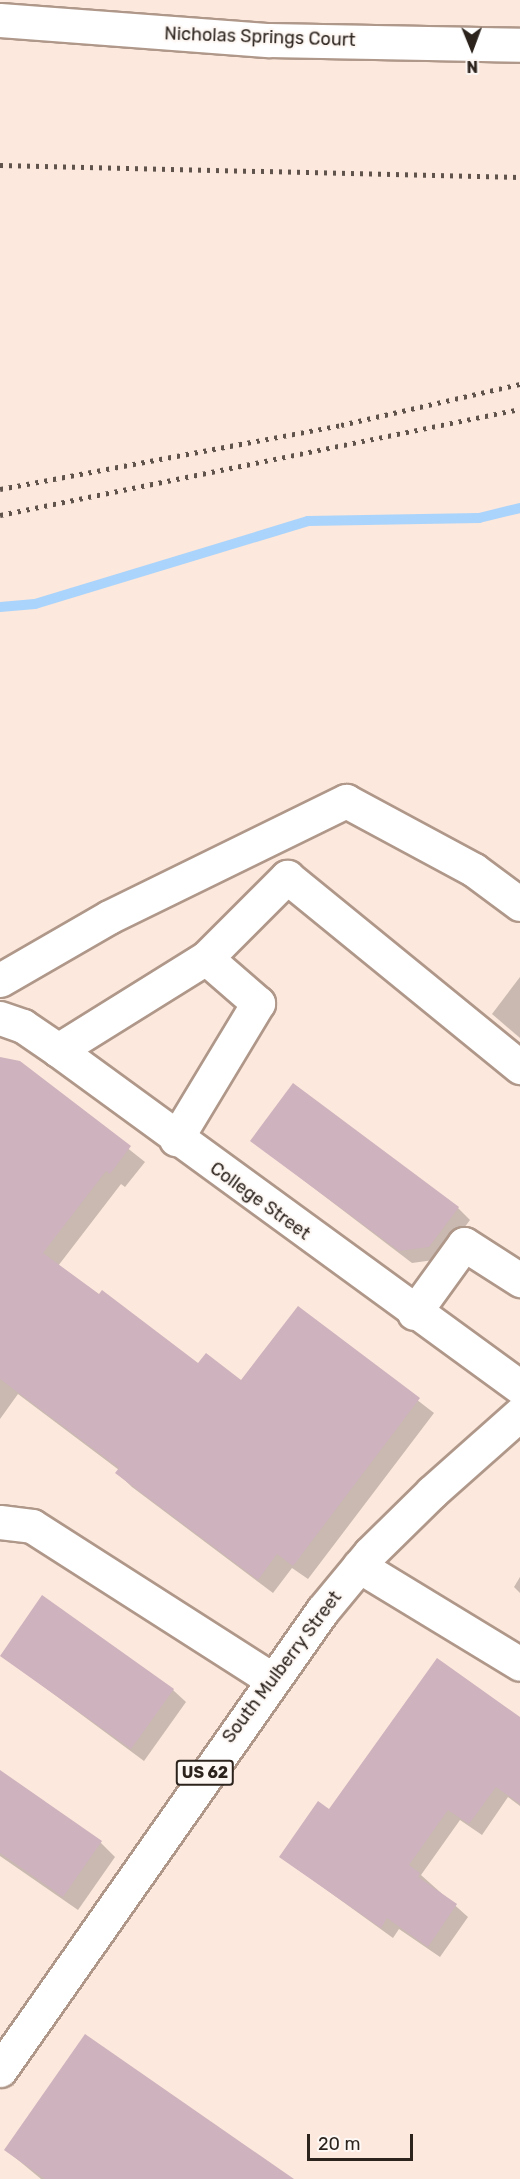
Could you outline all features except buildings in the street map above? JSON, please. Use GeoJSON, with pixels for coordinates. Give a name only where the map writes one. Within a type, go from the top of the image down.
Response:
{"type":"FeatureCollection","features":[{"type":"Feature","properties":{"kind":"street","name":"Nicholas Springs Court"},"geometry":{"type":"LineString","coordinates":[[0,20],[269,40],[520,45]]}},
{"type":"Feature","properties":{"kind":"street"},"geometry":{"type":"LineString","coordinates":[[0,980],[109,917],[346,801],[474,870],[520,904]]}},
{"type":"Feature","properties":{"kind":"street"},"geometry":{"type":"LineString","coordinates":[[58,1050],[206,958],[287,877],[520,1067]]}},
{"type":"Feature","properties":{"kind":"street"},"geometry":{"type":"LineString","coordinates":[[176,1139],[258,1003],[206,958]]}},
{"type":"Feature","properties":{"kind":"street","name":"College Street"},"geometry":{"type":"LineString","coordinates":[[0,1018],[23,1026],[58,1050],[414,1313],[520,1387]]}},
{"type":"Feature","properties":{"kind":"street"},"geometry":{"type":"LineString","coordinates":[[414,1313],[464,1244],[520,1280]]}},
{"type":"Feature","properties":{"kind":"street","name":"South Mulberry Street"},"geometry":{"type":"LineString","coordinates":[[0,2070],[271,1679],[359,1566],[432,1492],[520,1414]]}},
{"type":"Feature","properties":{"kind":"street"},"geometry":{"type":"LineString","coordinates":[[0,1522],[32,1526],[271,1679]]}},
{"type":"Feature","properties":{"kind":"street"},"geometry":{"type":"LineString","coordinates":[[359,1566],[520,1664]]}},
{"type":"Feature","properties":{"kind":"waterway"},"geometry":{"type":"LineString","coordinates":[[0,607],[35,604],[308,521],[479,518],[520,508]]}},
{"type":"Feature","properties":{"kind":"railway"},"geometry":{"type":"LineString","coordinates":[[0,165],[520,177]]}},
{"type":"Feature","properties":{"kind":"railway"},"geometry":{"type":"LineString","coordinates":[[0,489],[341,425],[520,384]]}},
{"type":"Feature","properties":{"kind":"railway"},"geometry":{"type":"LineString","coordinates":[[0,515],[520,409]]}}]}
